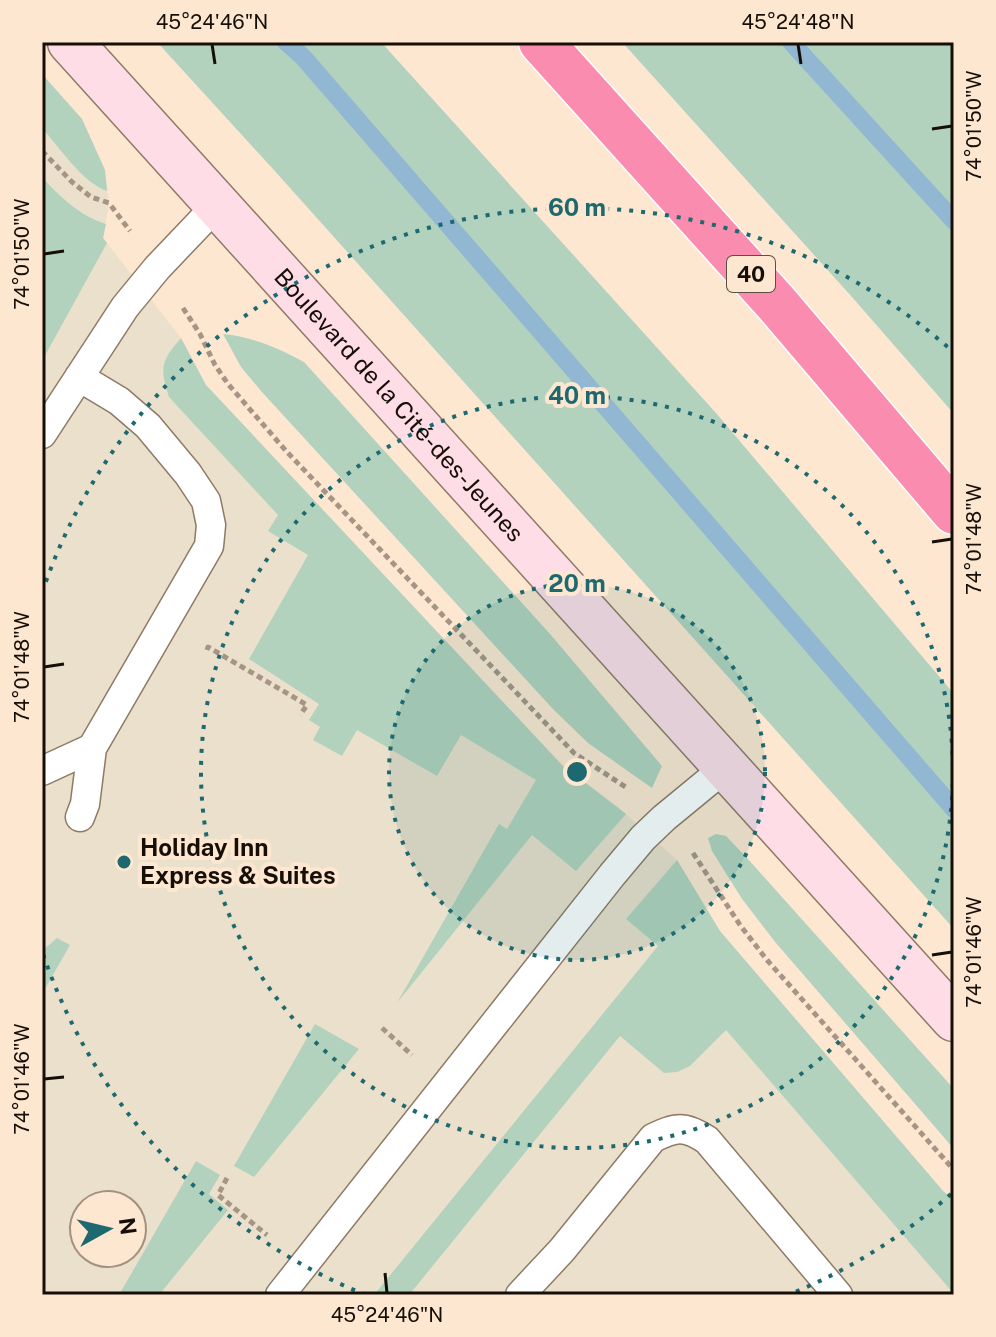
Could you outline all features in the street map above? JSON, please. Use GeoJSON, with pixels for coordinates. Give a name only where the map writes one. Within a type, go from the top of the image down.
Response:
{"type":"FeatureCollection","features":[{"type":"Feature","properties":{"kind":"highway","name":"40"},"geometry":{"type":"LineString","coordinates":[[541,42],[777,304],[954,512]]}},
{"type":"Feature","properties":{"kind":"street","name":"Boulevard de la Cité-des-Jeunes"},"geometry":{"type":"LineString","coordinates":[[70,42],[954,1019]]}},
{"type":"Feature","properties":{"kind":"lane"},"geometry":{"type":"LineString","coordinates":[[42,434],[125,307],[218,204]]}},
{"type":"Feature","properties":{"kind":"lane"},"geometry":{"type":"LineString","coordinates":[[79,377],[119,401],[148,426],[206,501],[211,525],[209,546],[92,748],[85,804],[80,817]]}},
{"type":"Feature","properties":{"kind":"lane"},"geometry":{"type":"LineString","coordinates":[[42,771],[92,748]]}},
{"type":"Feature","properties":{"kind":"lane"},"geometry":{"type":"LineString","coordinates":[[280,1295],[619,866],[664,818],[726,767]]}},
{"type":"Feature","properties":{"kind":"lane"},"geometry":{"type":"LineString","coordinates":[[520,1295],[562,1250],[653,1138],[673,1129],[694,1132],[707,1140],[838,1295]]}},
{"type":"Feature","properties":{"kind":"path"},"geometry":{"type":"LineString","coordinates":[[42,151],[91,197],[109,203]]}},
{"type":"Feature","properties":{"kind":"path"},"geometry":{"type":"LineString","coordinates":[[200,334],[228,384],[287,452],[574,753],[630,790]]}},
{"type":"Feature","properties":{"kind":"path"},"geometry":{"type":"LineString","coordinates":[[201,660],[208,647],[307,705],[300,715]]}},
{"type":"Feature","properties":{"kind":"path"},"geometry":{"type":"LineString","coordinates":[[686,842],[740,925],[767,960],[954,1170]]}},
{"type":"Feature","properties":{"kind":"path"},"geometry":{"type":"LineString","coordinates":[[227,1178],[218,1195],[231,1206]]}},
{"type":"Feature","properties":{"kind":"shaded area"},"geometry":{"type":"Polygon","coordinates":[[[42,74],[82,119],[105,170],[109,203],[103,238],[181,338],[206,385],[562,765],[616,805],[677,860],[720,931],[944,1192],[954,1199],[954,1295],[42,1295],[42,74]]]}},
{"type":"Feature","properties":{"kind":"green space"},"geometry":{"type":"Polygon","coordinates":[[[157,42],[381,42],[716,413],[954,694],[954,929],[273,169],[157,42]]]}},
{"type":"Feature","properties":{"kind":"green space"},"geometry":{"type":"Polygon","coordinates":[[[622,42],[954,42],[954,414],[852,297],[622,42]]]}},
{"type":"Feature","properties":{"kind":"green space"},"geometry":{"type":"Polygon","coordinates":[[[42,74],[82,119],[105,170],[107,191],[80,172],[42,128],[42,74]]]}},
{"type":"Feature","properties":{"kind":"green space"},"geometry":{"type":"Polygon","coordinates":[[[42,177],[71,205],[106,224],[103,238],[107,243],[42,361],[42,177]]]}},
{"type":"Feature","properties":{"kind":"green space"},"geometry":{"type":"Polygon","coordinates":[[[223,334],[265,344],[304,362],[550,634],[662,766],[652,788],[588,743],[552,708],[261,391],[241,367],[223,334]]]}},
{"type":"Feature","properties":{"kind":"green space"},"geometry":{"type":"Polygon","coordinates":[[[181,338],[206,385],[562,765],[626,814],[576,871],[532,835],[397,1003],[499,824],[507,829],[536,780],[461,735],[437,776],[357,730],[342,756],[313,740],[320,727],[309,720],[319,704],[249,659],[308,555],[268,531],[278,515],[169,397],[164,366],[169,353],[181,338]]]}},
{"type":"Feature","properties":{"kind":"green space"},"geometry":{"type":"Polygon","coordinates":[[[716,834],[726,836],[747,858],[954,1089],[954,1149],[776,943],[742,899],[712,851],[708,838],[716,834]]]}},
{"type":"Feature","properties":{"kind":"green space"},"geometry":{"type":"Polygon","coordinates":[[[677,860],[720,931],[944,1192],[954,1199],[954,1294],[726,1030],[690,1066],[677,1072],[664,1073],[620,1036],[409,1295],[374,1295],[658,946],[626,919],[677,860]]]}},
{"type":"Feature","properties":{"kind":"green space"},"geometry":{"type":"Polygon","coordinates":[[[57,938],[70,945],[42,994],[42,951],[57,938]]]}},
{"type":"Feature","properties":{"kind":"green space"},"geometry":{"type":"Polygon","coordinates":[[[315,1024],[359,1049],[254,1177],[234,1166],[315,1024]]]}},
{"type":"Feature","properties":{"kind":"green space"},"geometry":{"type":"Polygon","coordinates":[[[196,1161],[220,1175],[209,1194],[228,1210],[159,1295],[119,1295],[134,1269],[148,1269],[148,1245],[196,1161]]]}},
{"type":"Feature","properties":{"kind":"waterway"},"geometry":{"type":"LineString","coordinates":[[286,42],[303,57],[954,809]]}},
{"type":"Feature","properties":{"kind":"waterway"},"geometry":{"type":"LineString","coordinates":[[791,42],[954,221]]}},
{"type":"Feature","properties":{"kind":"place","name":"Holiday Inn Express & Suites"},"geometry":{"type":"Point","coordinates":[124,862]}}]}
